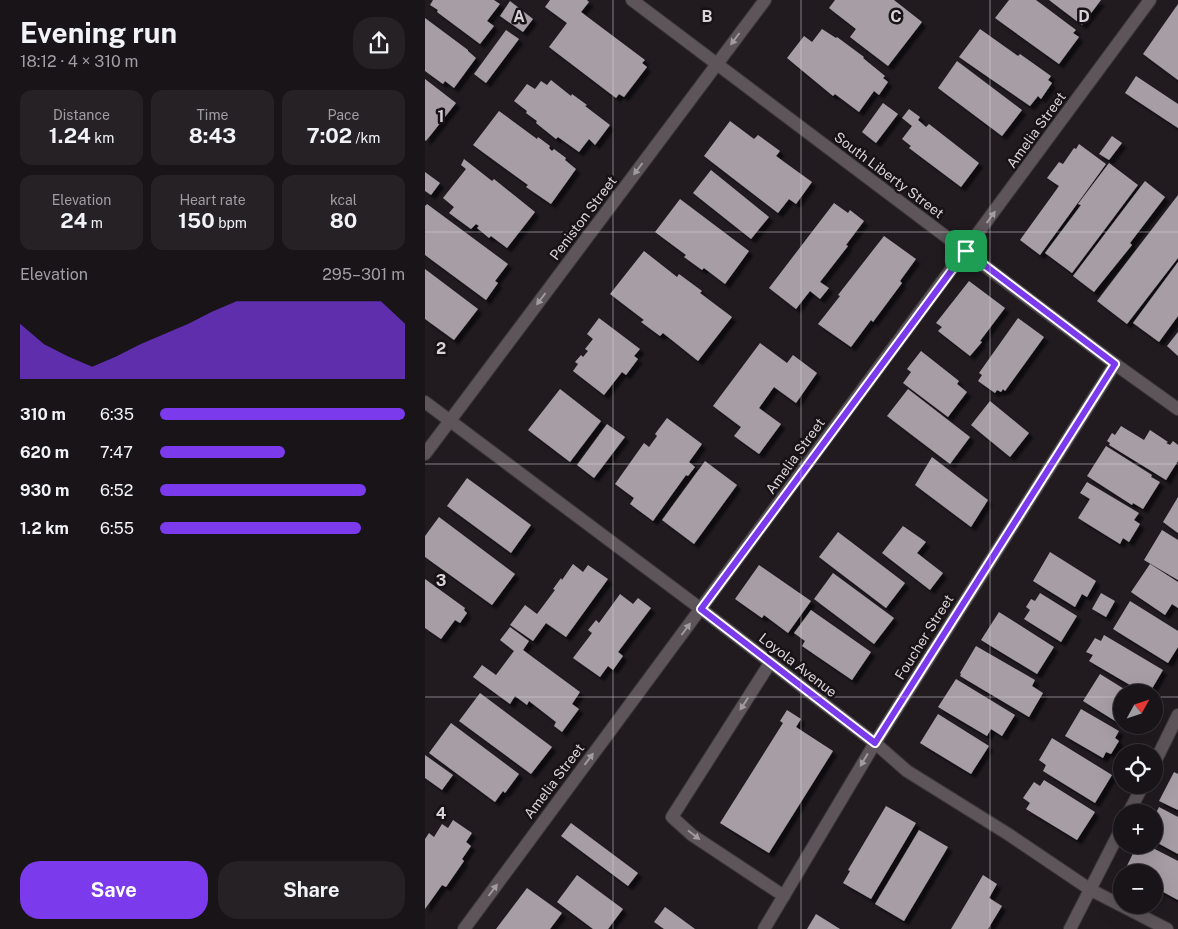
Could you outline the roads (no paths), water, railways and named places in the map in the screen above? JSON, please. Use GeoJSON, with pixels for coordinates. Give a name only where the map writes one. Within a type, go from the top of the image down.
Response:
{"type":"FeatureCollection","features":[{"type":"Feature","properties":{"kind":"street","name":"South Liberty Street"},"geometry":{"type":"LineString","coordinates":[[632,0],[1115,364],[1178,409]]}},
{"type":"Feature","properties":{"kind":"street","name":"Peniston Street"},"geometry":{"type":"LineString","coordinates":[[425,454],[765,0]]}},
{"type":"Feature","properties":{"kind":"street","name":"Amelia Street"},"geometry":{"type":"LineString","coordinates":[[463,929],[1151,0]]}},
{"type":"Feature","properties":{"kind":"street","name":"Foucher Street"},"geometry":{"type":"LineString","coordinates":[[764,929],[875,743],[1115,364]]}},
{"type":"Feature","properties":{"kind":"street","name":"Loyola Avenue"},"geometry":{"type":"LineString","coordinates":[[425,402],[701,609],[875,743],[907,771],[1008,834],[1091,890],[1167,929]]}},
{"type":"Feature","properties":{"kind":"street"},"geometry":{"type":"LineString","coordinates":[[770,662],[672,816],[692,834],[784,896]]}},
{"type":"Feature","properties":{"kind":"street"},"geometry":{"type":"LineString","coordinates":[[1163,746],[1178,715]]}},
{"type":"Feature","properties":{"kind":"street"},"geometry":{"type":"LineString","coordinates":[[1070,929],[1113,845]]}}]}
